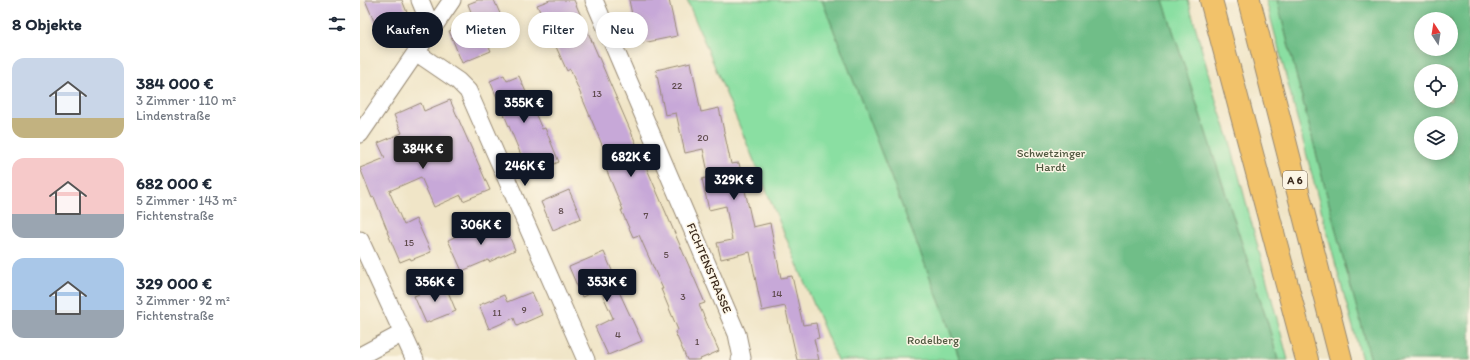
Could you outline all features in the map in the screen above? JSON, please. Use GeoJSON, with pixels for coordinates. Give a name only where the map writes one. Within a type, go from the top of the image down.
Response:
{"type":"FeatureCollection","features":[{"type":"Feature","properties":{"kind":"highway"},"geometry":{"type":"LineString","coordinates":[[1211,0],[1307,360]]}},
{"type":"Feature","properties":{"kind":"highway","name":"A 6"},"geometry":{"type":"LineString","coordinates":[[1249,0],[1341,360]]}},
{"type":"Feature","properties":{"kind":"street"},"geometry":{"type":"LineString","coordinates":[[420,0],[425,12]]}},
{"type":"Feature","properties":{"kind":"street"},"geometry":{"type":"LineString","coordinates":[[443,13],[452,0]]}},
{"type":"Feature","properties":{"kind":"street","name":"FICHTENSTRASSE"},"geometry":{"type":"LineString","coordinates":[[594,0],[737,334],[742,358],[740,360]]}},
{"type":"Feature","properties":{"kind":"street"},"geometry":{"type":"LineString","coordinates":[[360,134],[420,48]]}},
{"type":"Feature","properties":{"kind":"street"},"geometry":{"type":"LineString","coordinates":[[417,53],[458,80],[468,91],[586,360]]}},
{"type":"Feature","properties":{"kind":"street"},"geometry":{"type":"LineString","coordinates":[[360,240],[415,360]]}},
{"type":"Feature","properties":{"kind":"street"},"geometry":{"type":"LineString","coordinates":[[360,356],[403,333]]}},
{"type":"Feature","properties":{"kind":"green space","name":"Rodelberg"},"geometry":{"type":"Polygon","coordinates":[[[687,0],[822,0],[942,308],[960,360],[837,360],[687,0]]]}},
{"type":"Feature","properties":{"kind":"green space","name":"Schwetzinger Hardt"},"geometry":{"type":"Polygon","coordinates":[[[822,0],[1163,0],[1268,324],[1278,360],[960,360],[945,316],[822,0]]]}},
{"type":"Feature","properties":{"kind":"green space"},"geometry":{"type":"Polygon","coordinates":[[[1163,0],[1188,0],[1217,104],[1230,142],[1288,360],[1278,360],[1268,324],[1163,0]]]}},
{"type":"Feature","properties":{"kind":"green space"},"geometry":{"type":"Polygon","coordinates":[[[1266,0],[1277,0],[1343,258],[1371,360],[1362,360],[1266,0]]]}},
{"type":"Feature","properties":{"kind":"green space"},"geometry":{"type":"Polygon","coordinates":[[[1277,0],[1470,0],[1470,360],[1371,360],[1343,258],[1277,0]]]}},
{"type":"Feature","properties":{"kind":"building"},"geometry":{"type":"Polygon","coordinates":[[[365,0],[402,0],[407,12],[372,12],[372,16],[365,0]]]}},
{"type":"Feature","properties":{"kind":"building"},"geometry":{"type":"Polygon","coordinates":[[[478,0],[494,0],[499,12],[471,12],[468,4],[478,0]]]}},
{"type":"Feature","properties":{"kind":"building"},"geometry":{"type":"Polygon","coordinates":[[[550,0],[574,0],[579,12],[540,12],[537,5],[550,0]]]}},
{"type":"Feature","properties":{"kind":"building"},"geometry":{"type":"Polygon","coordinates":[[[629,0],[669,0],[677,36],[648,42],[648,12],[631,12],[629,0]]]}},
{"type":"Feature","properties":{"kind":"building"},"geometry":{"type":"Polygon","coordinates":[[[588,32],[705,303],[699,305],[719,351],[698,360],[687,360],[675,332],[678,330],[661,289],[663,289],[639,235],[633,237],[621,210],[623,210],[606,169],[611,166],[570,69],[567,71],[557,48],[588,48],[588,32]]]}},
{"type":"Feature","properties":{"kind":"building"},"geometry":{"type":"Polygon","coordinates":[[[456,48],[490,48],[491,51],[462,63],[456,48]]]}},
{"type":"Feature","properties":{"kind":"building"},"geometry":{"type":"Polygon","coordinates":[[[691,62],[701,112],[719,108],[731,164],[739,163],[753,227],[770,223],[781,278],[792,276],[803,325],[816,323],[819,338],[814,339],[819,360],[797,360],[785,306],[762,311],[750,252],[721,259],[717,243],[732,240],[726,206],[709,210],[702,179],[709,177],[703,149],[685,153],[676,113],[665,115],[656,70],[691,62]]]}},
{"type":"Feature","properties":{"kind":"building"},"geometry":{"type":"Polygon","coordinates":[[[504,75],[507,81],[519,76],[542,129],[545,128],[559,162],[529,174],[490,81],[504,75]]]}},
{"type":"Feature","properties":{"kind":"building"},"geometry":{"type":"Polygon","coordinates":[[[450,100],[490,190],[463,201],[461,195],[434,207],[421,177],[389,191],[404,225],[416,219],[431,252],[411,260],[410,258],[400,262],[374,197],[372,198],[360,168],[385,158],[378,143],[402,133],[394,115],[421,103],[424,111],[450,100]]]}},
{"type":"Feature","properties":{"kind":"building"},"geometry":{"type":"Polygon","coordinates":[[[569,190],[581,218],[553,230],[541,202],[569,190]]]}},
{"type":"Feature","properties":{"kind":"building"},"geometry":{"type":"Polygon","coordinates":[[[504,223],[515,250],[489,262],[488,260],[462,271],[448,240],[474,228],[477,235],[504,223]]]}},
{"type":"Feature","properties":{"kind":"building"},"geometry":{"type":"Polygon","coordinates":[[[604,252],[617,282],[615,283],[642,341],[608,355],[595,327],[613,318],[600,289],[582,297],[569,267],[604,252]]]}},
{"type":"Feature","properties":{"kind":"building"},"geometry":{"type":"Polygon","coordinates":[[[444,282],[456,311],[426,323],[414,296],[424,292],[423,290],[444,282]]]}},
{"type":"Feature","properties":{"kind":"building"},"geometry":{"type":"Polygon","coordinates":[[[532,292],[542,315],[517,326],[514,318],[489,329],[479,305],[504,295],[507,302],[532,292]]]}}]}
